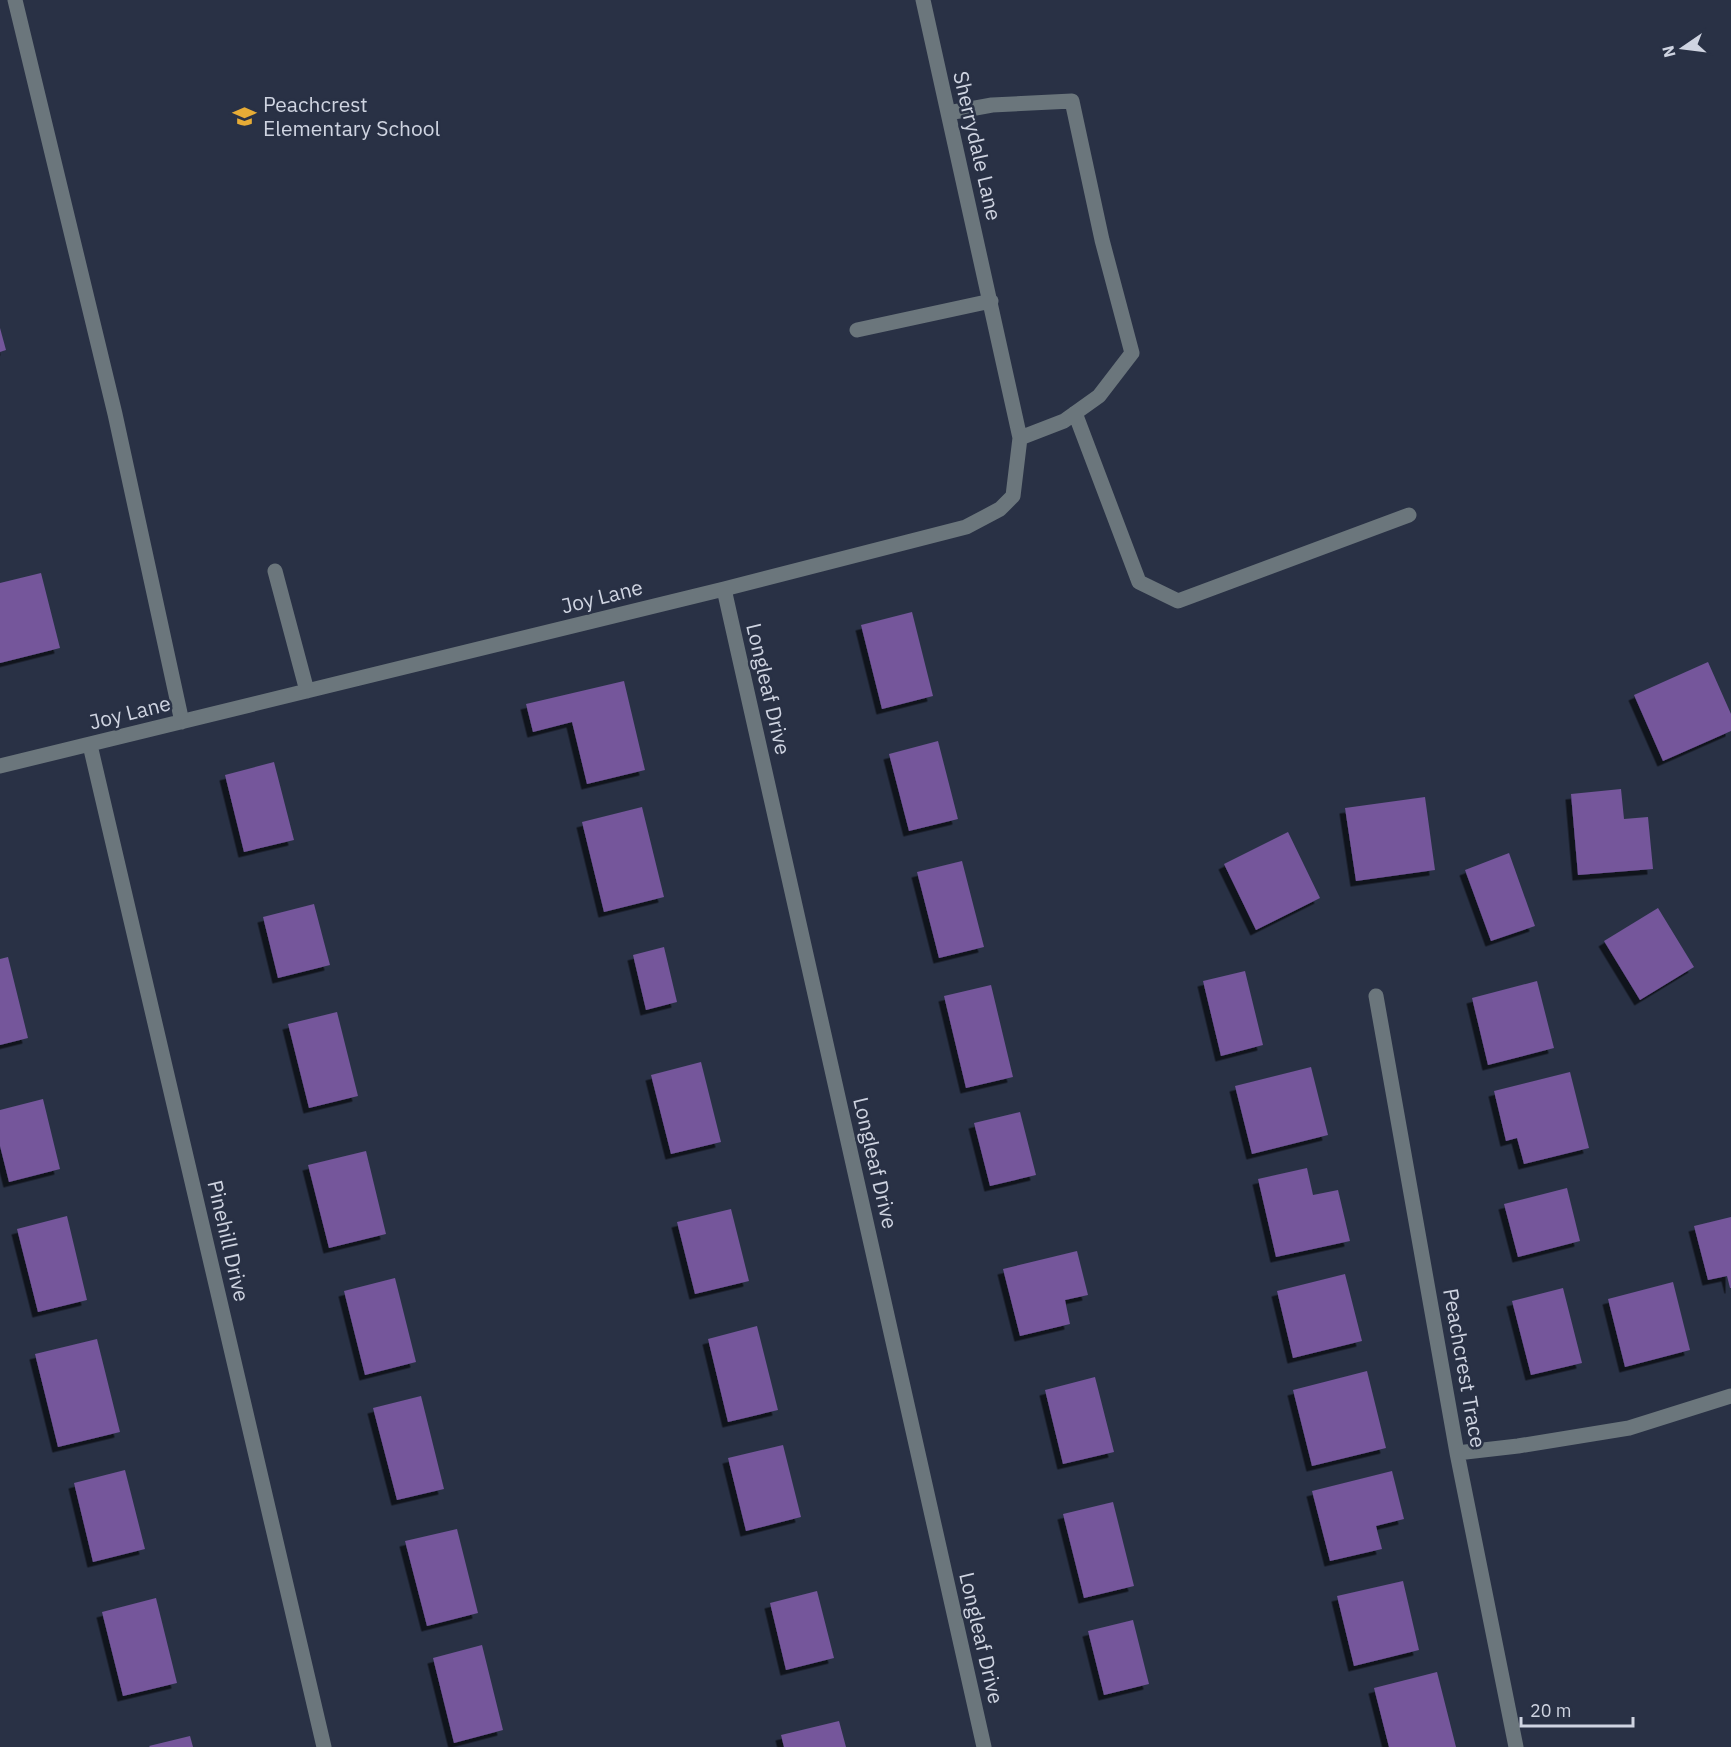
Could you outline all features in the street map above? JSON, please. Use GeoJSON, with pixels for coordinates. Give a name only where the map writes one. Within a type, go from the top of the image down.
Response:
{"type":"FeatureCollection","features":[{"type":"Feature","properties":{"kind":"street"},"geometry":{"type":"LineString","coordinates":[[15,0],[115,414],[182,722]]}},
{"type":"Feature","properties":{"kind":"street","name":"Sherrydale Lane"},"geometry":{"type":"LineString","coordinates":[[923,0],[991,301]]}},
{"type":"Feature","properties":{"kind":"street"},"geometry":{"type":"LineString","coordinates":[[948,113],[992,105],[1072,101],[1102,240],[1132,353],[1099,396],[1064,421],[1020,438]]}},
{"type":"Feature","properties":{"kind":"street"},"geometry":{"type":"LineString","coordinates":[[857,330],[991,301]]}},
{"type":"Feature","properties":{"kind":"street","name":"Joy Lane"},"geometry":{"type":"LineString","coordinates":[[0,766],[724,589],[966,527],[1000,509],[1013,496],[1020,438],[991,301]]}},
{"type":"Feature","properties":{"kind":"street"},"geometry":{"type":"LineString","coordinates":[[1075,413],[1139,582],[1178,601],[1409,514]]}},
{"type":"Feature","properties":{"kind":"street"},"geometry":{"type":"LineString","coordinates":[[275,572],[306,691]]}},
{"type":"Feature","properties":{"kind":"street","name":"Longleaf Drive"},"geometry":{"type":"LineString","coordinates":[[724,589],[984,1747]]}},
{"type":"Feature","properties":{"kind":"street","name":"Pinehill Drive"},"geometry":{"type":"LineString","coordinates":[[90,745],[324,1747]]}},
{"type":"Feature","properties":{"kind":"street","name":"Peachcrest Trace"},"geometry":{"type":"LineString","coordinates":[[1376,996],[1457,1453],[1516,1747]]}},
{"type":"Feature","properties":{"kind":"street"},"geometry":{"type":"LineString","coordinates":[[1457,1453],[1518,1446],[1629,1428],[1731,1396]]}},
{"type":"Feature","properties":{"kind":"building"},"geometry":{"type":"Polygon","coordinates":[[[0,328],[6,350],[0,352],[0,328]]]}},
{"type":"Feature","properties":{"kind":"building"},"geometry":{"type":"Polygon","coordinates":[[[41,573],[60,648],[0,663],[0,583],[41,573]]]}},
{"type":"Feature","properties":{"kind":"building"},"geometry":{"type":"Polygon","coordinates":[[[912,612],[933,696],[882,709],[861,625],[912,612]]]}},
{"type":"Feature","properties":{"kind":"building"},"geometry":{"type":"Polygon","coordinates":[[[1708,662],[1731,714],[1731,731],[1663,761],[1634,695],[1708,662]]]}},
{"type":"Feature","properties":{"kind":"building"},"geometry":{"type":"Polygon","coordinates":[[[624,681],[645,770],[587,784],[572,722],[533,732],[526,704],[624,681]]]}},
{"type":"Feature","properties":{"kind":"building"},"geometry":{"type":"Polygon","coordinates":[[[938,741],[958,819],[909,831],[889,754],[938,741]]]}},
{"type":"Feature","properties":{"kind":"building"},"geometry":{"type":"Polygon","coordinates":[[[274,762],[294,840],[244,852],[225,775],[274,762]]]}},
{"type":"Feature","properties":{"kind":"building"},"geometry":{"type":"Polygon","coordinates":[[[1621,789],[1624,819],[1648,817],[1653,869],[1578,875],[1571,794],[1621,789]]]}},
{"type":"Feature","properties":{"kind":"building"},"geometry":{"type":"Polygon","coordinates":[[[1425,797],[1435,870],[1356,881],[1345,808],[1425,797]]]}},
{"type":"Feature","properties":{"kind":"building"},"geometry":{"type":"Polygon","coordinates":[[[642,807],[664,897],[604,912],[582,822],[642,807]]]}},
{"type":"Feature","properties":{"kind":"building"},"geometry":{"type":"Polygon","coordinates":[[[1288,832],[1320,898],[1256,930],[1224,864],[1288,832]]]}},
{"type":"Feature","properties":{"kind":"building"},"geometry":{"type":"Polygon","coordinates":[[[1509,853],[1535,926],[1491,941],[1465,870],[1509,853]]]}},
{"type":"Feature","properties":{"kind":"building"},"geometry":{"type":"Polygon","coordinates":[[[962,861],[984,947],[939,958],[917,872],[962,861]]]}},
{"type":"Feature","properties":{"kind":"building"},"geometry":{"type":"Polygon","coordinates":[[[314,904],[330,965],[278,978],[263,917],[314,904]]]}},
{"type":"Feature","properties":{"kind":"building"},"geometry":{"type":"Polygon","coordinates":[[[1658,908],[1694,967],[1640,1000],[1604,941],[1658,908]]]}},
{"type":"Feature","properties":{"kind":"building"},"geometry":{"type":"Polygon","coordinates":[[[664,947],[677,1002],[646,1010],[633,955],[664,947]]]}},
{"type":"Feature","properties":{"kind":"building"},"geometry":{"type":"Polygon","coordinates":[[[8,957],[28,1038],[0,1045],[0,959],[8,957]]]}},
{"type":"Feature","properties":{"kind":"building"},"geometry":{"type":"Polygon","coordinates":[[[1245,971],[1263,1045],[1221,1056],[1203,981],[1245,971]]]}},
{"type":"Feature","properties":{"kind":"building"},"geometry":{"type":"Polygon","coordinates":[[[1537,981],[1554,1048],[1488,1065],[1472,998],[1537,981]]]}},
{"type":"Feature","properties":{"kind":"building"},"geometry":{"type":"Polygon","coordinates":[[[991,985],[1013,1077],[966,1088],[944,996],[991,985]]]}},
{"type":"Feature","properties":{"kind":"building"},"geometry":{"type":"Polygon","coordinates":[[[337,1012],[358,1096],[309,1108],[288,1024],[337,1012]]]}},
{"type":"Feature","properties":{"kind":"building"},"geometry":{"type":"Polygon","coordinates":[[[701,1062],[721,1142],[671,1154],[651,1075],[701,1062]]]}},
{"type":"Feature","properties":{"kind":"building"},"geometry":{"type":"Polygon","coordinates":[[[1311,1067],[1328,1135],[1252,1154],[1235,1086],[1311,1067]]]}},
{"type":"Feature","properties":{"kind":"building"},"geometry":{"type":"Polygon","coordinates":[[[1570,1072],[1589,1148],[1524,1164],[1517,1138],[1506,1141],[1494,1091],[1570,1072]]]}},
{"type":"Feature","properties":{"kind":"building"},"geometry":{"type":"Polygon","coordinates":[[[43,1099],[60,1169],[9,1182],[0,1146],[0,1110],[43,1099]]]}},
{"type":"Feature","properties":{"kind":"building"},"geometry":{"type":"Polygon","coordinates":[[[1020,1112],[1036,1175],[990,1186],[974,1123],[1020,1112]]]}},
{"type":"Feature","properties":{"kind":"building"},"geometry":{"type":"Polygon","coordinates":[[[366,1151],[386,1234],[329,1248],[308,1165],[366,1151]]]}},
{"type":"Feature","properties":{"kind":"building"},"geometry":{"type":"Polygon","coordinates":[[[1307,1168],[1313,1195],[1338,1190],[1350,1241],[1276,1257],[1258,1179],[1307,1168]]]}},
{"type":"Feature","properties":{"kind":"building"},"geometry":{"type":"Polygon","coordinates":[[[1567,1188],[1580,1241],[1518,1257],[1504,1204],[1567,1188]]]}},
{"type":"Feature","properties":{"kind":"building"},"geometry":{"type":"Polygon","coordinates":[[[731,1209],[749,1281],[695,1294],[677,1222],[731,1209]]]}},
{"type":"Feature","properties":{"kind":"building"},"geometry":{"type":"Polygon","coordinates":[[[67,1216],[87,1300],[38,1312],[17,1229],[67,1216]]]}},
{"type":"Feature","properties":{"kind":"building"},"geometry":{"type":"Polygon","coordinates":[[[1731,1217],[1730,1288],[1727,1276],[1708,1280],[1694,1226],[1731,1217]]]}},
{"type":"Feature","properties":{"kind":"building"},"geometry":{"type":"Polygon","coordinates":[[[1077,1251],[1088,1295],[1065,1300],[1070,1324],[1020,1336],[1003,1269],[1077,1251]]]}},
{"type":"Feature","properties":{"kind":"building"},"geometry":{"type":"Polygon","coordinates":[[[1345,1274],[1362,1341],[1293,1358],[1277,1291],[1345,1274]]]}},
{"type":"Feature","properties":{"kind":"building"},"geometry":{"type":"Polygon","coordinates":[[[395,1278],[416,1362],[365,1375],[344,1291],[395,1278]]]}},
{"type":"Feature","properties":{"kind":"building"},"geometry":{"type":"Polygon","coordinates":[[[1673,1282],[1690,1350],[1625,1367],[1608,1299],[1673,1282]]]}},
{"type":"Feature","properties":{"kind":"building"},"geometry":{"type":"Polygon","coordinates":[[[1563,1288],[1582,1363],[1531,1375],[1512,1301],[1563,1288]]]}},
{"type":"Feature","properties":{"kind":"building"},"geometry":{"type":"Polygon","coordinates":[[[757,1326],[778,1410],[728,1422],[708,1339],[757,1326]]]}},
{"type":"Feature","properties":{"kind":"building"},"geometry":{"type":"Polygon","coordinates":[[[97,1339],[120,1432],[58,1447],[35,1354],[97,1339]]]}},
{"type":"Feature","properties":{"kind":"building"},"geometry":{"type":"Polygon","coordinates":[[[1367,1371],[1386,1448],[1312,1466],[1293,1390],[1367,1371]]]}},
{"type":"Feature","properties":{"kind":"building"},"geometry":{"type":"Polygon","coordinates":[[[1095,1377],[1114,1452],[1063,1464],[1045,1390],[1095,1377]]]}},
{"type":"Feature","properties":{"kind":"building"},"geometry":{"type":"Polygon","coordinates":[[[421,1396],[444,1489],[397,1500],[373,1408],[421,1396]]]}},
{"type":"Feature","properties":{"kind":"building"},"geometry":{"type":"Polygon","coordinates":[[[783,1445],[801,1517],[746,1531],[728,1458],[783,1445]]]}},
{"type":"Feature","properties":{"kind":"building"},"geometry":{"type":"Polygon","coordinates":[[[125,1470],[145,1549],[93,1562],[74,1483],[125,1470]]]}},
{"type":"Feature","properties":{"kind":"building"},"geometry":{"type":"Polygon","coordinates":[[[1392,1471],[1404,1519],[1376,1526],[1382,1549],[1330,1561],[1312,1491],[1392,1471]]]}},
{"type":"Feature","properties":{"kind":"building"},"geometry":{"type":"Polygon","coordinates":[[[1113,1502],[1134,1586],[1084,1598],[1063,1514],[1113,1502]]]}},
{"type":"Feature","properties":{"kind":"building"},"geometry":{"type":"Polygon","coordinates":[[[457,1529],[478,1613],[427,1626],[405,1541],[457,1529]]]}},
{"type":"Feature","properties":{"kind":"building"},"geometry":{"type":"Polygon","coordinates":[[[1403,1581],[1419,1650],[1354,1666],[1337,1596],[1403,1581]]]}},
{"type":"Feature","properties":{"kind":"building"},"geometry":{"type":"Polygon","coordinates":[[[817,1591],[834,1658],[786,1670],[770,1603],[817,1591]]]}},
{"type":"Feature","properties":{"kind":"building"},"geometry":{"type":"Polygon","coordinates":[[[156,1598],[177,1683],[123,1696],[102,1612],[156,1598]]]}},
{"type":"Feature","properties":{"kind":"building"},"geometry":{"type":"Polygon","coordinates":[[[1133,1620],[1149,1684],[1104,1695],[1088,1631],[1133,1620]]]}},
{"type":"Feature","properties":{"kind":"building"},"geometry":{"type":"Polygon","coordinates":[[[482,1645],[503,1730],[454,1743],[433,1658],[482,1645]]]}},
{"type":"Feature","properties":{"kind":"building"},"geometry":{"type":"Polygon","coordinates":[[[1437,1672],[1456,1747],[1389,1747],[1374,1688],[1437,1672]]]}},
{"type":"Feature","properties":{"kind":"building"},"geometry":{"type":"Polygon","coordinates":[[[839,1721],[846,1747],[784,1747],[781,1735],[839,1721]]]}},
{"type":"Feature","properties":{"kind":"building"},"geometry":{"type":"Polygon","coordinates":[[[190,1736],[193,1747],[149,1746],[190,1736]]]}},
{"type":"Feature","properties":{"kind":"place","name":"Peachcrest Elementary School"},"geometry":{"type":"Point","coordinates":[245,117]}}]}
